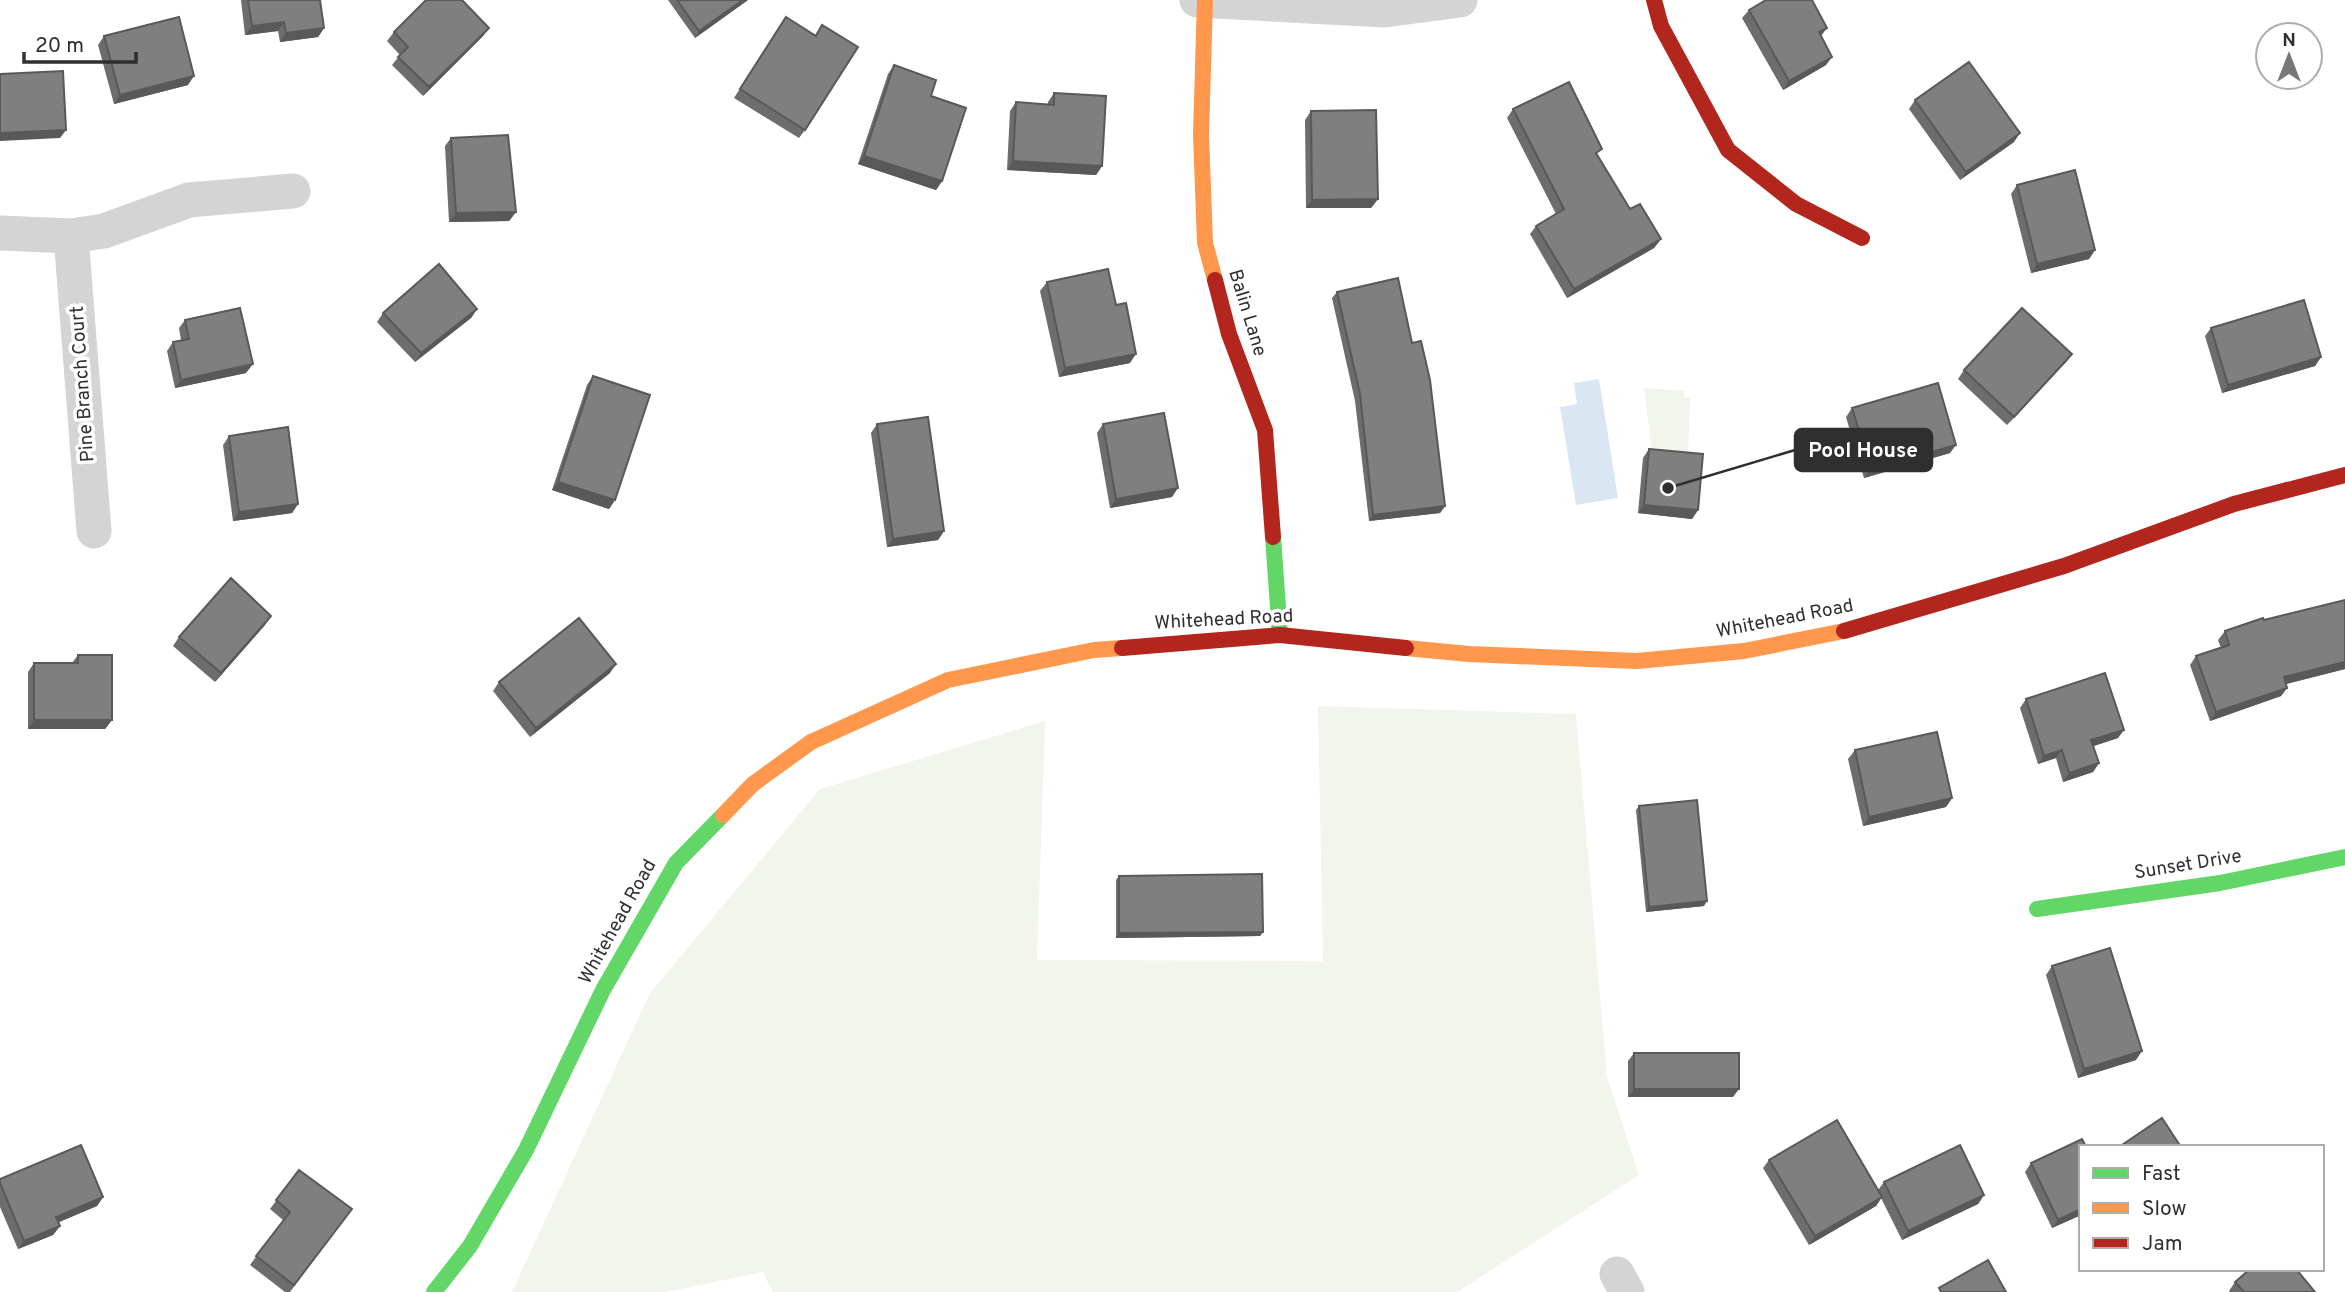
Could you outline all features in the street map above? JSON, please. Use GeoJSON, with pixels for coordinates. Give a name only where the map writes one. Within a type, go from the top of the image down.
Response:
{"type":"FeatureCollection","features":[{"type":"Feature","properties":{"kind":"street"},"geometry":{"type":"LineString","coordinates":[[1197,0],[1385,10],[1460,0]]}},
{"type":"Feature","properties":{"kind":"street","name":"Balin Lane"},"geometry":{"type":"LineString","coordinates":[[1205,0],[1201,135],[1205,243],[1229,334],[1265,430],[1280,635]]}},
{"type":"Feature","properties":{"kind":"street"},"geometry":{"type":"LineString","coordinates":[[1654,0],[1661,26],[1728,150],[1796,204],[1862,238]]}},
{"type":"Feature","properties":{"kind":"street"},"geometry":{"type":"LineString","coordinates":[[0,233],[71,236],[104,231],[189,200],[293,191]]}},
{"type":"Feature","properties":{"kind":"street","name":"Pine Branch Court"},"geometry":{"type":"LineString","coordinates":[[71,236],[94,531]]}},
{"type":"Feature","properties":{"kind":"street","name":"Whitehead Road"},"geometry":{"type":"LineString","coordinates":[[434,1292],[470,1246],[526,1150],[603,990],[676,863],[753,784],[811,742],[948,680],[1094,650],[1280,635],[1469,654],[1624,660],[1744,651],[1847,630],[2064,566],[2234,504],[2345,475]]}},
{"type":"Feature","properties":{"kind":"street","name":"Sunset Drive"},"geometry":{"type":"LineString","coordinates":[[2037,909],[2220,883],[2345,857]]}},
{"type":"Feature","properties":{"kind":"shaded area"},"geometry":{"type":"Polygon","coordinates":[[[1599,379],[1618,498],[1576,505],[1560,407],[1577,404],[1574,383],[1599,379]]]}},
{"type":"Feature","properties":{"kind":"shaded area"},"geometry":{"type":"Polygon","coordinates":[[[1644,388],[1684,391],[1684,397],[1690,398],[1688,455],[1652,453],[1644,388]]]}},
{"type":"Feature","properties":{"kind":"shaded area"},"geometry":{"type":"Polygon","coordinates":[[[1318,706],[1576,714],[1607,1077],[1639,1175],[1457,1292],[772,1292],[763,1272],[666,1292],[512,1292],[650,993],[820,789],[1045,721],[1037,960],[1323,961],[1318,706]]]}},
{"type":"Feature","properties":{"kind":"building"},"geometry":{"type":"Polygon","coordinates":[[[248,0],[320,0],[324,28],[286,33],[284,22],[252,26],[248,0]]]}},
{"type":"Feature","properties":{"kind":"building"},"geometry":{"type":"Polygon","coordinates":[[[426,0],[462,0],[489,28],[429,87],[398,57],[408,47],[394,32],[426,0]]]}},
{"type":"Feature","properties":{"kind":"building"},"geometry":{"type":"Polygon","coordinates":[[[677,0],[743,0],[699,31],[677,0]]]}},
{"type":"Feature","properties":{"kind":"building"},"geometry":{"type":"Polygon","coordinates":[[[1766,0],[1812,0],[1827,28],[1819,32],[1832,57],[1789,81],[1749,10],[1766,0]]]}},
{"type":"Feature","properties":{"kind":"building"},"geometry":{"type":"Polygon","coordinates":[[[179,17],[194,76],[120,95],[104,36],[179,17]]]}},
{"type":"Feature","properties":{"kind":"building"},"geometry":{"type":"Polygon","coordinates":[[[786,17],[816,36],[822,25],[858,47],[805,130],[740,89],[786,17]]]}},
{"type":"Feature","properties":{"kind":"building"},"geometry":{"type":"Polygon","coordinates":[[[1969,62],[2020,133],[1966,172],[1915,100],[1969,62]]]}},
{"type":"Feature","properties":{"kind":"building"},"geometry":{"type":"Polygon","coordinates":[[[894,65],[936,80],[931,96],[966,108],[942,181],[864,156],[894,65]]]}},
{"type":"Feature","properties":{"kind":"building"},"geometry":{"type":"Polygon","coordinates":[[[63,71],[66,130],[0,133],[0,74],[63,71]]]}},
{"type":"Feature","properties":{"kind":"building"},"geometry":{"type":"Polygon","coordinates":[[[1569,82],[1602,149],[1596,153],[1630,209],[1640,204],[1661,239],[1574,289],[1536,226],[1564,209],[1513,109],[1569,82]]]}},
{"type":"Feature","properties":{"kind":"building"},"geometry":{"type":"Polygon","coordinates":[[[1054,93],[1106,96],[1102,166],[1013,161],[1016,102],[1054,105],[1054,93]]]}},
{"type":"Feature","properties":{"kind":"building"},"geometry":{"type":"Polygon","coordinates":[[[1376,110],[1378,199],[1312,200],[1311,111],[1376,110]]]}},
{"type":"Feature","properties":{"kind":"building"},"geometry":{"type":"Polygon","coordinates":[[[508,135],[516,212],[456,213],[451,138],[508,135]]]}},
{"type":"Feature","properties":{"kind":"building"},"geometry":{"type":"Polygon","coordinates":[[[2075,170],[2095,250],[2037,264],[2017,185],[2075,170]]]}},
{"type":"Feature","properties":{"kind":"building"},"geometry":{"type":"Polygon","coordinates":[[[439,264],[477,309],[421,353],[383,313],[439,264]]]}},
{"type":"Feature","properties":{"kind":"building"},"geometry":{"type":"Polygon","coordinates":[[[1108,269],[1116,305],[1126,303],[1136,354],[1065,368],[1047,282],[1108,269]]]}},
{"type":"Feature","properties":{"kind":"building"},"geometry":{"type":"Polygon","coordinates":[[[1398,278],[1412,343],[1421,341],[1430,380],[1445,506],[1373,515],[1360,394],[1337,292],[1398,278]]]}},
{"type":"Feature","properties":{"kind":"building"},"geometry":{"type":"Polygon","coordinates":[[[2304,300],[2321,357],[2228,385],[2211,328],[2304,300]]]}},
{"type":"Feature","properties":{"kind":"building"},"geometry":{"type":"Polygon","coordinates":[[[240,308],[253,364],[181,380],[173,342],[189,339],[185,320],[240,308]]]}},
{"type":"Feature","properties":{"kind":"building"},"geometry":{"type":"Polygon","coordinates":[[[2022,308],[2072,354],[2014,417],[1964,370],[2022,308]]]}},
{"type":"Feature","properties":{"kind":"building"},"geometry":{"type":"Polygon","coordinates":[[[593,376],[650,395],[615,500],[558,482],[593,376]]]}},
{"type":"Feature","properties":{"kind":"building"},"geometry":{"type":"Polygon","coordinates":[[[1938,383],[1956,445],[1871,469],[1852,408],[1938,383]]]}},
{"type":"Feature","properties":{"kind":"building"},"geometry":{"type":"Polygon","coordinates":[[[1164,413],[1178,488],[1116,499],[1103,424],[1164,413]]]}},
{"type":"Feature","properties":{"kind":"building"},"geometry":{"type":"Polygon","coordinates":[[[928,417],[944,531],[893,539],[877,424],[928,417]]]}},
{"type":"Feature","properties":{"kind":"building"},"geometry":{"type":"Polygon","coordinates":[[[288,427],[298,504],[239,512],[229,436],[288,427]]]}},
{"type":"Feature","properties":{"kind":"building"},"geometry":{"type":"Polygon","coordinates":[[[1649,449],[1703,454],[1698,510],[1644,505],[1649,449]]]}},
{"type":"Feature","properties":{"kind":"building"},"geometry":{"type":"Polygon","coordinates":[[[231,578],[271,616],[221,673],[179,637],[231,578]]]}},
{"type":"Feature","properties":{"kind":"building"},"geometry":{"type":"Polygon","coordinates":[[[2345,600],[2345,662],[2284,677],[2287,688],[2216,712],[2196,656],[2229,645],[2225,631],[2263,618],[2264,620],[2345,600]]]}},
{"type":"Feature","properties":{"kind":"building"},"geometry":{"type":"Polygon","coordinates":[[[579,618],[616,664],[536,728],[499,682],[579,618]]]}},
{"type":"Feature","properties":{"kind":"building"},"geometry":{"type":"Polygon","coordinates":[[[78,655],[112,655],[112,720],[34,720],[34,663],[78,663],[78,655]]]}},
{"type":"Feature","properties":{"kind":"building"},"geometry":{"type":"Polygon","coordinates":[[[2105,673],[2124,730],[2091,740],[2099,763],[2069,773],[2062,750],[2044,756],[2026,699],[2105,673]]]}},
{"type":"Feature","properties":{"kind":"building"},"geometry":{"type":"Polygon","coordinates":[[[1937,732],[1952,798],[1869,817],[1855,750],[1937,732]]]}},
{"type":"Feature","properties":{"kind":"building"},"geometry":{"type":"Polygon","coordinates":[[[1697,800],[1707,901],[1649,907],[1639,806],[1697,800]]]}},
{"type":"Feature","properties":{"kind":"building"},"geometry":{"type":"Polygon","coordinates":[[[1262,874],[1263,932],[1119,933],[1119,876],[1262,874]]]}},
{"type":"Feature","properties":{"kind":"building"},"geometry":{"type":"Polygon","coordinates":[[[2110,948],[2142,1051],[2084,1069],[2052,966],[2110,948]]]}},
{"type":"Feature","properties":{"kind":"building"},"geometry":{"type":"Polygon","coordinates":[[[1634,1053],[1739,1053],[1739,1089],[1634,1089],[1634,1053]]]}},
{"type":"Feature","properties":{"kind":"building"},"geometry":{"type":"Polygon","coordinates":[[[2162,1118],[2180,1145],[2122,1145],[2162,1118]]]}},
{"type":"Feature","properties":{"kind":"building"},"geometry":{"type":"Polygon","coordinates":[[[1837,1120],[1882,1197],[1815,1236],[1769,1160],[1837,1120]]]}},
{"type":"Feature","properties":{"kind":"building"},"geometry":{"type":"Polygon","coordinates":[[[2082,1139],[2085,1145],[2079,1145],[2079,1210],[2058,1220],[2031,1163],[2082,1139]]]}},
{"type":"Feature","properties":{"kind":"building"},"geometry":{"type":"Polygon","coordinates":[[[81,1145],[103,1197],[56,1217],[60,1226],[24,1241],[0,1179],[81,1145]]]}},
{"type":"Feature","properties":{"kind":"building"},"geometry":{"type":"Polygon","coordinates":[[[1960,1145],[1984,1195],[1908,1231],[1884,1182],[1960,1145]]]}},
{"type":"Feature","properties":{"kind":"building"},"geometry":{"type":"Polygon","coordinates":[[[299,1170],[352,1209],[294,1285],[256,1256],[290,1212],[276,1200],[299,1170]]]}},
{"type":"Feature","properties":{"kind":"building"},"geometry":{"type":"Polygon","coordinates":[[[1988,1260],[2006,1292],[1941,1292],[1939,1288],[1988,1260]]]}},
{"type":"Feature","properties":{"kind":"building"},"geometry":{"type":"Polygon","coordinates":[[[2248,1271],[2298,1271],[2315,1292],[2244,1292],[2235,1282],[2248,1271]]]}},
{"type":"Feature","properties":{"kind":"traffic: fast"},"geometry":{"type":"LineString","coordinates":[[1273,537],[1280,635]]}},
{"type":"Feature","properties":{"kind":"traffic: fast"},"geometry":{"type":"LineString","coordinates":[[434,1292],[470,1246],[526,1150],[603,990],[676,863],[723,815]]}},
{"type":"Feature","properties":{"kind":"traffic: fast"},"geometry":{"type":"LineString","coordinates":[[2037,909],[2220,883],[2345,857]]}},
{"type":"Feature","properties":{"kind":"traffic: slow"},"geometry":{"type":"LineString","coordinates":[[1205,0],[1201,135],[1205,243],[1215,280]]}},
{"type":"Feature","properties":{"kind":"traffic: slow"},"geometry":{"type":"LineString","coordinates":[[1406,648],[1469,654],[1637,661],[1744,651],[1844,631]]}},
{"type":"Feature","properties":{"kind":"traffic: slow"},"geometry":{"type":"LineString","coordinates":[[723,815],[753,784],[811,742],[948,680],[1094,650],[1122,648]]}},
{"type":"Feature","properties":{"kind":"traffic: jam"},"geometry":{"type":"LineString","coordinates":[[1654,0],[1661,26],[1728,150],[1796,204],[1862,238]]}},
{"type":"Feature","properties":{"kind":"traffic: jam"},"geometry":{"type":"LineString","coordinates":[[1215,280],[1229,334],[1265,430],[1273,537]]}},
{"type":"Feature","properties":{"kind":"traffic: jam"},"geometry":{"type":"LineString","coordinates":[[1844,631],[2064,566],[2234,504],[2345,475]]}},
{"type":"Feature","properties":{"kind":"traffic: jam"},"geometry":{"type":"LineString","coordinates":[[1122,648],[1280,635],[1406,648]]}},
{"type":"Feature","properties":{"kind":"place","name":"Pool House"},"geometry":{"type":"Point","coordinates":[1668,488]}}]}
